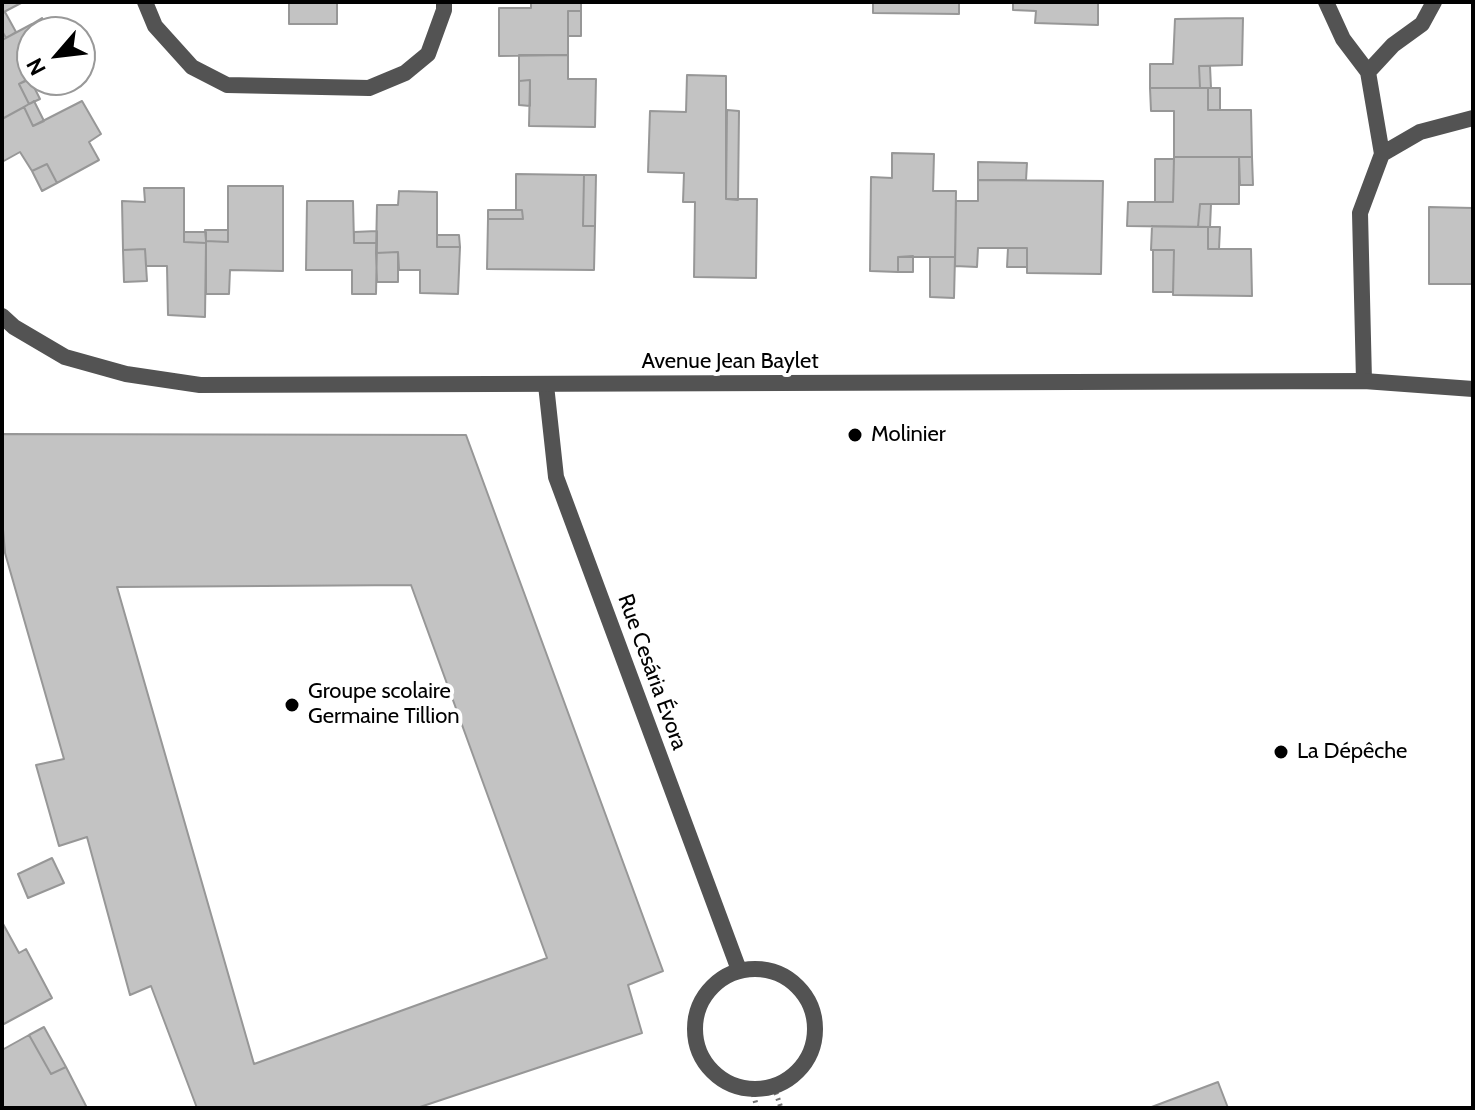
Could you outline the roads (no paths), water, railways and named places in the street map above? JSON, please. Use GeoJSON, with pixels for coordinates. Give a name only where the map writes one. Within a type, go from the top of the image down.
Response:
{"type":"FeatureCollection","features":[{"type":"Feature","properties":{"kind":"street"},"geometry":{"type":"LineString","coordinates":[[145,2],[155,26],[192,67],[227,85],[369,88],[405,73],[428,54],[444,2]]}},
{"type":"Feature","properties":{"kind":"street"},"geometry":{"type":"LineString","coordinates":[[1326,2],[1343,39],[1368,72],[1382,154],[1360,213],[1364,381]]}},
{"type":"Feature","properties":{"kind":"street"},"geometry":{"type":"LineString","coordinates":[[1368,72],[1393,45],[1422,24],[1434,2]]}},
{"type":"Feature","properties":{"kind":"street"},"geometry":{"type":"LineString","coordinates":[[1382,154],[1420,132],[1473,118]]}},
{"type":"Feature","properties":{"kind":"street","name":"Avenue Jean Baylet"},"geometry":{"type":"LineString","coordinates":[[2,316],[14,327],[65,357],[126,374],[200,385],[1364,381],[1473,389]]}},
{"type":"Feature","properties":{"kind":"street","name":"Rue Cesária Évora"},"geometry":{"type":"LineString","coordinates":[[546,385],[556,477],[739,970]]}},
{"type":"Feature","properties":{"kind":"street"},"geometry":{"type":"LineString","coordinates":[[739,970],[770,970],[788,978],[803,991],[812,1008],[815,1027],[813,1047],[791,1079],[774,1087],[734,1087],[707,1066],[697,1050],[694,1032],[696,1013],[704,996],[716,982],[739,970]]}},
{"type":"Feature","properties":{"kind":"place","name":"Molinier"},"geometry":{"type":"Point","coordinates":[855,435]}},
{"type":"Feature","properties":{"kind":"place","name":"Groupe scolaire Germaine Tillion"},"geometry":{"type":"Point","coordinates":[292,705]}},
{"type":"Feature","properties":{"kind":"place","name":"La Dépêche"},"geometry":{"type":"Point","coordinates":[1281,752]}}]}
